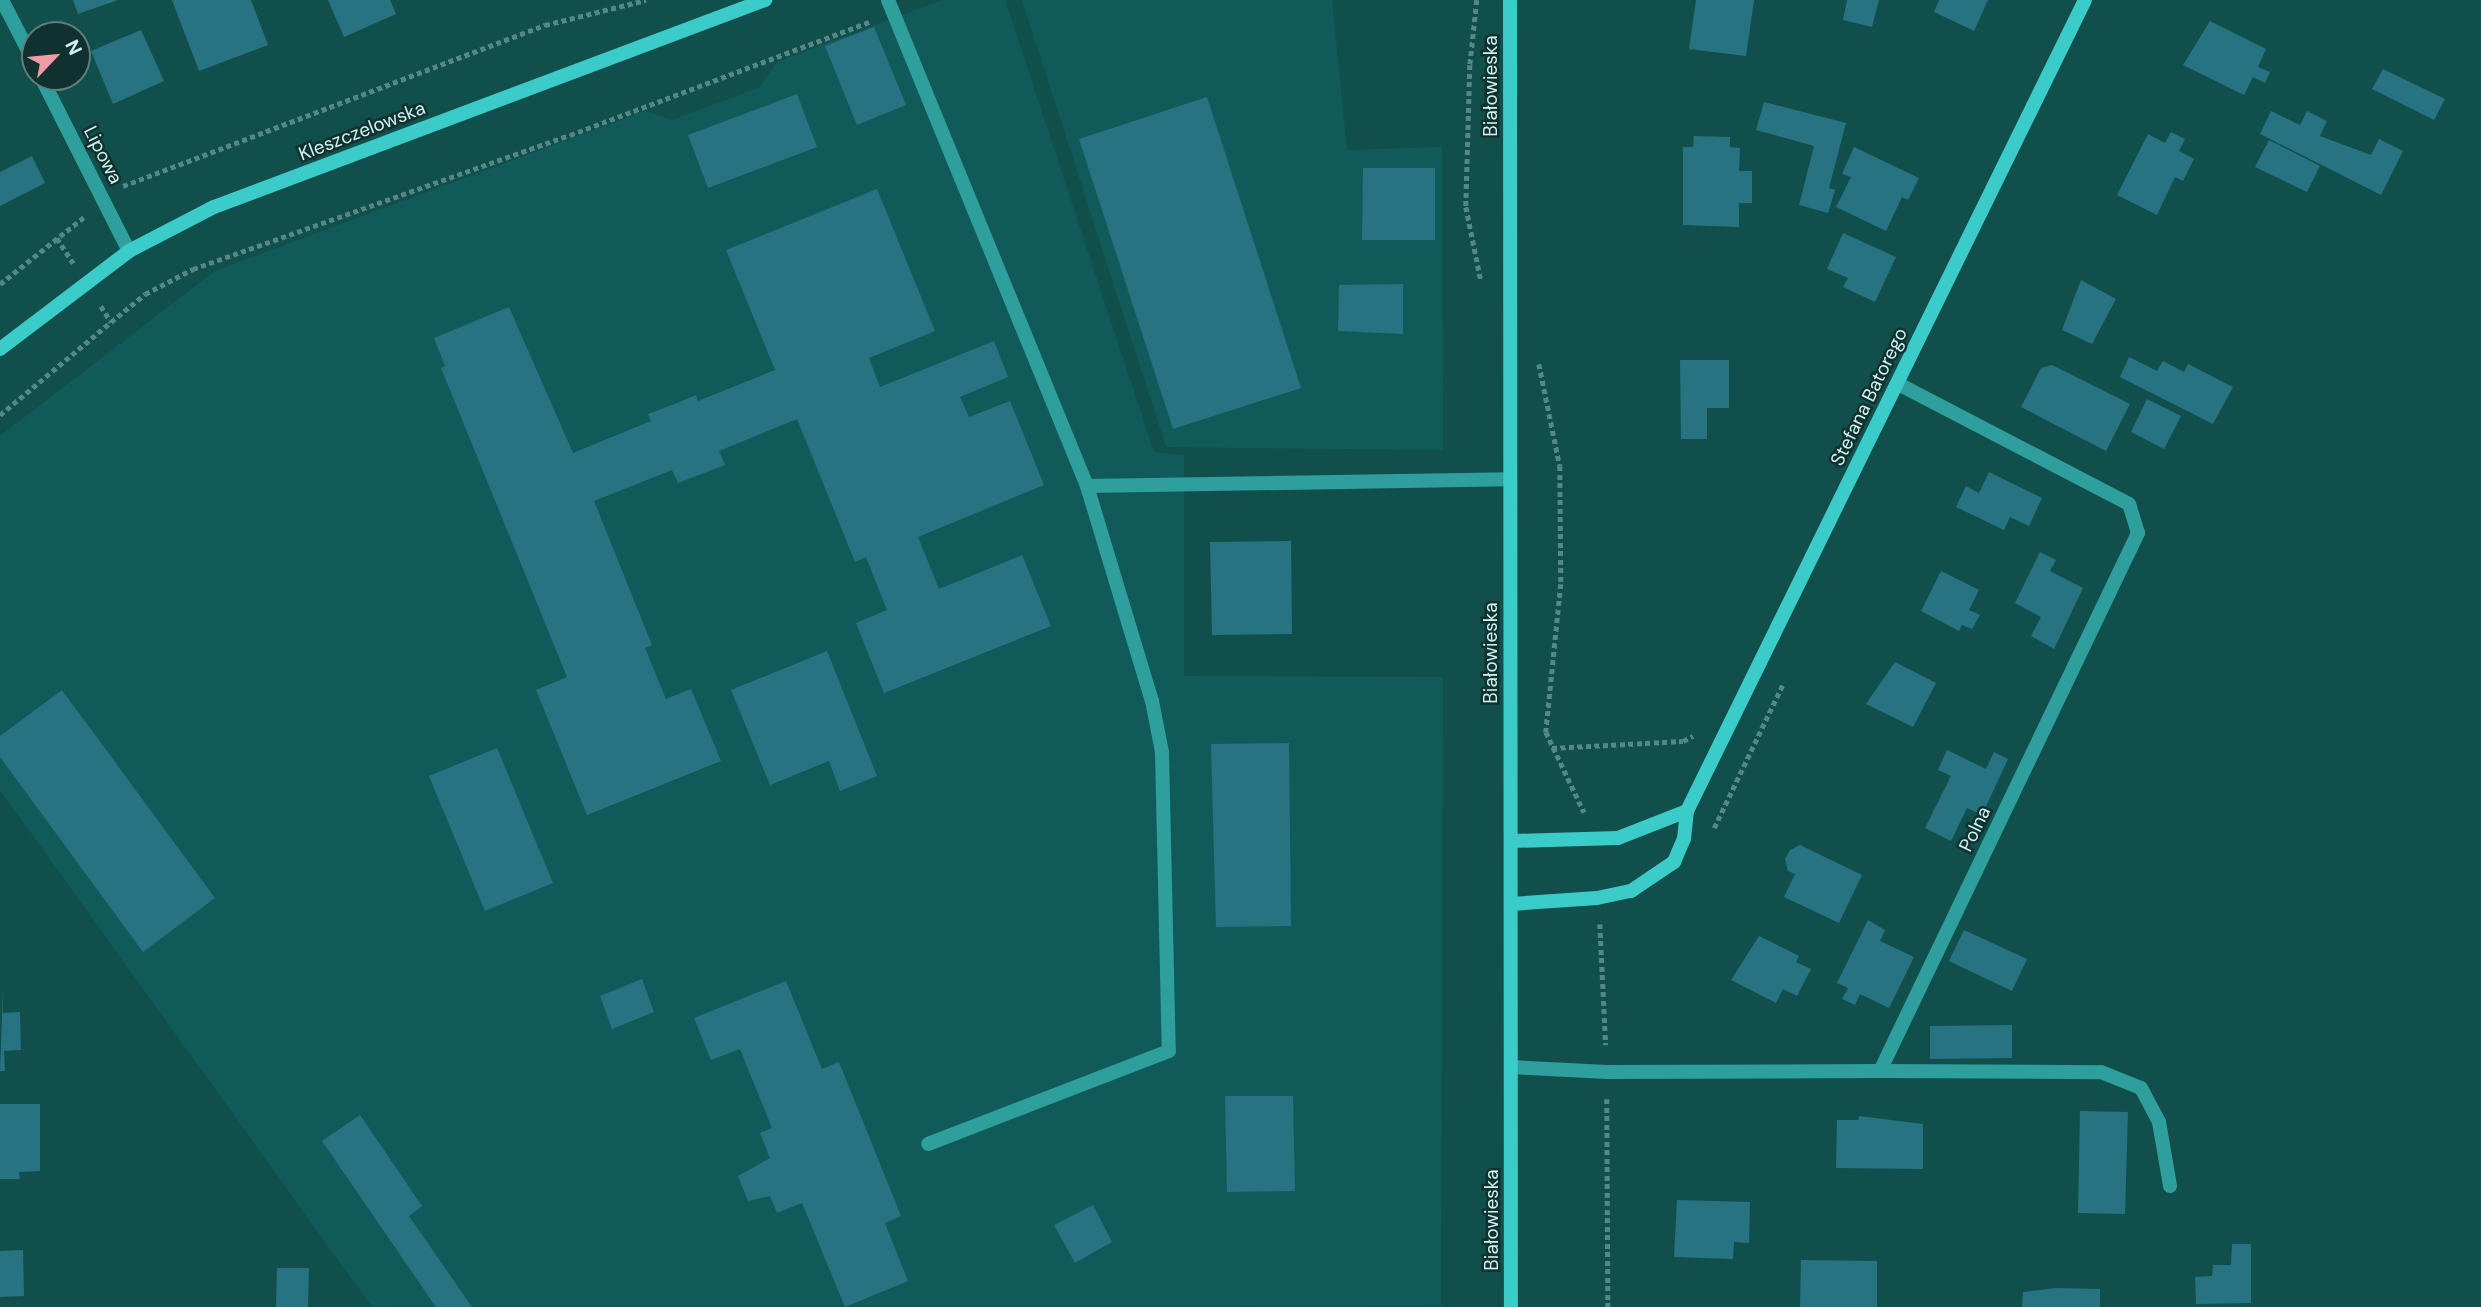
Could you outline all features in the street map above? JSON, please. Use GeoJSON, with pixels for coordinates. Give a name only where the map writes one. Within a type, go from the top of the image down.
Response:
{"type":"FeatureCollection","features":[{"type":"Feature","properties":{"kind":"main road","name":"Kleszczelowska"},"geometry":{"type":"LineString","coordinates":[[0,349],[129,251],[214,207],[765,0]]}},
{"type":"Feature","properties":{"kind":"main road","name":"Białowieska"},"geometry":{"type":"LineString","coordinates":[[1510,0],[1511,1307]]}},
{"type":"Feature","properties":{"kind":"main road","name":"Stefana Batorego"},"geometry":{"type":"LineString","coordinates":[[1511,904],[1597,898],[1631,891],[1674,862],[1684,839],[1687,811],[2085,0]]}},
{"type":"Feature","properties":{"kind":"main road"},"geometry":{"type":"LineString","coordinates":[[1511,841],[1590,842],[1644,832],[1687,811]]}},
{"type":"Feature","properties":{"kind":"street"},"geometry":{"type":"LineString","coordinates":[[2,0],[21,37]]}},
{"type":"Feature","properties":{"kind":"street"},"geometry":{"type":"LineString","coordinates":[[891,6],[1087,486],[1163,752],[1169,1051],[928,1144]]}},
{"type":"Feature","properties":{"kind":"street","name":"Lipowa"},"geometry":{"type":"LineString","coordinates":[[48,91],[129,251]]}},
{"type":"Feature","properties":{"kind":"street","name":"Polna"},"geometry":{"type":"LineString","coordinates":[[1880,1071],[2138,533],[2129,504],[1898,384]]}},
{"type":"Feature","properties":{"kind":"street"},"geometry":{"type":"LineString","coordinates":[[1087,486],[1510,479]]}},
{"type":"Feature","properties":{"kind":"street"},"geometry":{"type":"LineString","coordinates":[[1511,1067],[1607,1072],[2101,1072],[2141,1088],[2159,1122],[2170,1186]]}},
{"type":"Feature","properties":{"kind":"path"},"geometry":{"type":"LineString","coordinates":[[0,285],[125,184],[545,26],[646,0]]}},
{"type":"Feature","properties":{"kind":"path"},"geometry":{"type":"LineString","coordinates":[[1477,0],[1470,65],[1466,207],[1482,284]]}},
{"type":"Feature","properties":{"kind":"path"},"geometry":{"type":"LineString","coordinates":[[0,415],[145,294],[193,268],[570,135],[891,6]]}},
{"type":"Feature","properties":{"kind":"path"},"geometry":{"type":"LineString","coordinates":[[57,239],[111,322]]}},
{"type":"Feature","properties":{"kind":"path"},"geometry":{"type":"LineString","coordinates":[[1539,357],[1560,466],[1559,609],[1545,718],[1552,748],[1584,808],[1590,842]]}},
{"type":"Feature","properties":{"kind":"path"},"geometry":{"type":"LineString","coordinates":[[1552,748],[1683,741],[1691,738],[1697,728]]}},
{"type":"Feature","properties":{"kind":"path"},"geometry":{"type":"LineString","coordinates":[[1597,898],[1607,1072],[1608,1307]]}},
{"type":"Feature","properties":{"kind":"shaded area"},"geometry":{"type":"Polygon","coordinates":[[[942,0],[1005,0],[1154,452],[1184,455],[1184,676],[1443,677],[1441,1306],[372,1307],[0,790],[0,436],[215,271],[645,111],[672,120],[760,87],[777,62],[942,0]]]}},
{"type":"Feature","properties":{"kind":"shaded area"},"geometry":{"type":"Polygon","coordinates":[[[1022,0],[1332,0],[1347,150],[1442,147],[1443,450],[1166,447],[1022,0]]]}},
{"type":"Feature","properties":{"kind":"building"},"geometry":{"type":"Polygon","coordinates":[[[73,0],[118,0],[78,14],[73,0]]]}},
{"type":"Feature","properties":{"kind":"building"},"geometry":{"type":"Polygon","coordinates":[[[172,0],[251,0],[268,45],[199,71],[172,0]]]}},
{"type":"Feature","properties":{"kind":"building"},"geometry":{"type":"Polygon","coordinates":[[[328,0],[390,0],[396,14],[344,37],[328,0]]]}},
{"type":"Feature","properties":{"kind":"building"},"geometry":{"type":"Polygon","coordinates":[[[1696,0],[1754,0],[1746,56],[1689,49],[1696,0]]]}},
{"type":"Feature","properties":{"kind":"building"},"geometry":{"type":"Polygon","coordinates":[[[1847,0],[1879,0],[1872,27],[1843,20],[1847,0]]]}},
{"type":"Feature","properties":{"kind":"building"},"geometry":{"type":"Polygon","coordinates":[[[1939,0],[1988,0],[1974,31],[1934,12],[1939,0]]]}},
{"type":"Feature","properties":{"kind":"building"},"geometry":{"type":"Polygon","coordinates":[[[2210,21],[2266,49],[2258,67],[2270,72],[2265,83],[2253,77],[2244,95],[2183,65],[2210,21]]]}},
{"type":"Feature","properties":{"kind":"building"},"geometry":{"type":"Polygon","coordinates":[[[874,27],[906,105],[857,125],[825,46],[874,27]]]}},
{"type":"Feature","properties":{"kind":"building"},"geometry":{"type":"Polygon","coordinates":[[[141,30],[164,81],[113,104],[91,51],[141,30]]]}},
{"type":"Feature","properties":{"kind":"building"},"geometry":{"type":"Polygon","coordinates":[[[2383,69],[2445,99],[2434,120],[2372,89],[2383,69]]]}},
{"type":"Feature","properties":{"kind":"building"},"geometry":{"type":"Polygon","coordinates":[[[797,94],[817,147],[708,188],[688,135],[797,94]]]}},
{"type":"Feature","properties":{"kind":"building"},"geometry":{"type":"Polygon","coordinates":[[[1207,97],[1301,388],[1173,429],[1079,139],[1207,97]]]}},
{"type":"Feature","properties":{"kind":"building"},"geometry":{"type":"Polygon","coordinates":[[[1764,102],[1846,123],[1829,188],[1835,190],[1828,213],[1799,205],[1814,146],[1756,130],[1764,102]]]}},
{"type":"Feature","properties":{"kind":"building"},"geometry":{"type":"Polygon","coordinates":[[[2271,111],[2300,125],[2307,111],[2327,121],[2320,136],[2371,155],[2379,139],[2403,151],[2381,195],[2260,134],[2271,111]]]}},
{"type":"Feature","properties":{"kind":"building"},"geometry":{"type":"Polygon","coordinates":[[[2171,132],[2185,139],[2179,151],[2194,159],[2183,181],[2175,177],[2157,215],[2117,195],[2148,134],[2165,143],[2171,132]]]}},
{"type":"Feature","properties":{"kind":"building"},"geometry":{"type":"Polygon","coordinates":[[[1694,136],[1730,137],[1730,147],[1740,148],[1739,171],[1752,171],[1752,203],[1739,203],[1739,227],[1683,225],[1683,147],[1693,147],[1694,136]]]}},
{"type":"Feature","properties":{"kind":"building"},"geometry":{"type":"Polygon","coordinates":[[[2269,140],[2320,166],[2307,192],[2255,167],[2269,140]]]}},
{"type":"Feature","properties":{"kind":"building"},"geometry":{"type":"Polygon","coordinates":[[[1854,147],[1919,178],[1908,200],[1902,197],[1886,231],[1836,207],[1851,177],[1842,174],[1854,147]]]}},
{"type":"Feature","properties":{"kind":"building"},"geometry":{"type":"Polygon","coordinates":[[[32,156],[45,183],[0,206],[0,172],[32,156]]]}},
{"type":"Feature","properties":{"kind":"building"},"geometry":{"type":"Polygon","coordinates":[[[1363,168],[1435,168],[1435,240],[1362,240],[1363,168]]]}},
{"type":"Feature","properties":{"kind":"building"},"geometry":{"type":"Polygon","coordinates":[[[877,189],[935,331],[869,358],[880,387],[994,341],[1008,377],[960,397],[969,417],[1010,401],[1044,485],[918,537],[939,589],[1022,555],[1051,626],[884,693],[856,623],[887,610],[866,557],[855,562],[797,419],[719,451],[725,465],[678,483],[672,470],[594,501],[652,645],[645,648],[666,699],[691,689],[721,761],[587,815],[536,690],[567,677],[441,368],[445,366],[434,338],[509,307],[573,453],[651,421],[648,414],[696,395],[698,401],[775,370],[726,250],[877,189]]]}},
{"type":"Feature","properties":{"kind":"building"},"geometry":{"type":"Polygon","coordinates":[[[1843,233],[1896,257],[1875,302],[1843,287],[1848,278],[1827,269],[1843,233]]]}},
{"type":"Feature","properties":{"kind":"building"},"geometry":{"type":"Polygon","coordinates":[[[2081,280],[2116,299],[2092,344],[2062,330],[2081,280]]]}},
{"type":"Feature","properties":{"kind":"building"},"geometry":{"type":"Polygon","coordinates":[[[1403,284],[1403,334],[1338,331],[1339,285],[1403,284]]]}},
{"type":"Feature","properties":{"kind":"building"},"geometry":{"type":"Polygon","coordinates":[[[2129,357],[2157,371],[2163,361],[2184,372],[2188,364],[2233,387],[2213,424],[2120,377],[2129,357]]]}},
{"type":"Feature","properties":{"kind":"building"},"geometry":{"type":"Polygon","coordinates":[[[1680,360],[1729,360],[1729,408],[1707,408],[1707,439],[1681,439],[1680,360]]]}},
{"type":"Feature","properties":{"kind":"building"},"geometry":{"type":"Polygon","coordinates":[[[2052,365],[2130,404],[2106,451],[2021,407],[2041,368],[2052,365]]]}},
{"type":"Feature","properties":{"kind":"building"},"geometry":{"type":"Polygon","coordinates":[[[2147,399],[2181,416],[2164,449],[2131,432],[2147,399]]]}},
{"type":"Feature","properties":{"kind":"building"},"geometry":{"type":"Polygon","coordinates":[[[1989,472],[2042,498],[2029,526],[2010,517],[2004,530],[1956,507],[1966,486],[1979,493],[1989,472]]]}},
{"type":"Feature","properties":{"kind":"building"},"geometry":{"type":"Polygon","coordinates":[[[1291,541],[1292,634],[1212,635],[1210,542],[1291,541]]]}},
{"type":"Feature","properties":{"kind":"building"},"geometry":{"type":"Polygon","coordinates":[[[2040,552],[2056,560],[2050,571],[2083,588],[2054,649],[2031,636],[2041,617],[2015,603],[2040,552]]]}},
{"type":"Feature","properties":{"kind":"building"},"geometry":{"type":"Polygon","coordinates":[[[1941,571],[1979,590],[1969,610],[1980,615],[1972,629],[1962,625],[1959,631],[1921,611],[1941,571]]]}},
{"type":"Feature","properties":{"kind":"building"},"geometry":{"type":"Polygon","coordinates":[[[827,651],[877,776],[840,791],[829,761],[770,785],[731,690],[827,651]]]}},
{"type":"Feature","properties":{"kind":"building"},"geometry":{"type":"Polygon","coordinates":[[[1895,662],[1936,683],[1913,727],[1866,704],[1895,662]]]}},
{"type":"Feature","properties":{"kind":"building"},"geometry":{"type":"Polygon","coordinates":[[[62,690],[215,898],[143,952],[0,757],[0,736],[62,690]]]}},
{"type":"Feature","properties":{"kind":"building"},"geometry":{"type":"Polygon","coordinates":[[[1289,743],[1291,926],[1216,927],[1211,744],[1289,743]]]}},
{"type":"Feature","properties":{"kind":"building"},"geometry":{"type":"Polygon","coordinates":[[[497,748],[553,883],[485,911],[429,776],[497,748]]]}},
{"type":"Feature","properties":{"kind":"building"},"geometry":{"type":"Polygon","coordinates":[[[1947,750],[1986,769],[1994,752],[2008,759],[1982,815],[1967,808],[1951,841],[1925,828],[1951,776],[1938,770],[1947,750]]]}},
{"type":"Feature","properties":{"kind":"building"},"geometry":{"type":"Polygon","coordinates":[[[1800,845],[1862,875],[1839,923],[1784,897],[1795,874],[1788,871],[1785,859],[1790,850],[1800,845]]]}},
{"type":"Feature","properties":{"kind":"building"},"geometry":{"type":"Polygon","coordinates":[[[1868,920],[1885,930],[1880,941],[1914,957],[1889,1008],[1860,994],[1855,1005],[1842,999],[1848,988],[1837,983],[1868,920]]]}},
{"type":"Feature","properties":{"kind":"building"},"geometry":{"type":"Polygon","coordinates":[[[1964,930],[2027,959],[2012,991],[1949,961],[1964,930]]]}},
{"type":"Feature","properties":{"kind":"building"},"geometry":{"type":"Polygon","coordinates":[[[1759,936],[1799,956],[1796,962],[1811,969],[1797,996],[1783,989],[1776,1003],[1731,980],[1759,936]]]}},
{"type":"Feature","properties":{"kind":"building"},"geometry":{"type":"Polygon","coordinates":[[[642,979],[654,1012],[612,1029],[600,996],[642,979]]]}},
{"type":"Feature","properties":{"kind":"building"},"geometry":{"type":"Polygon","coordinates":[[[786,981],[822,1069],[839,1062],[901,1216],[885,1223],[908,1281],[845,1307],[802,1203],[777,1213],[770,1196],[748,1201],[738,1176],[770,1158],[760,1133],[772,1128],[740,1049],[711,1060],[694,1018],[786,981]]]}},
{"type":"Feature","properties":{"kind":"building"},"geometry":{"type":"Polygon","coordinates":[[[3,991],[3,1013],[20,1012],[21,1050],[4,1051],[5,1071],[0,1071],[3,991]]]}},
{"type":"Feature","properties":{"kind":"building"},"geometry":{"type":"Polygon","coordinates":[[[2012,1025],[2012,1058],[1930,1059],[1930,1026],[2012,1025]]]}},
{"type":"Feature","properties":{"kind":"building"},"geometry":{"type":"Polygon","coordinates":[[[1225,1096],[1293,1096],[1295,1191],[1227,1192],[1225,1096]]]}},
{"type":"Feature","properties":{"kind":"building"},"geometry":{"type":"Polygon","coordinates":[[[0,1104],[40,1104],[40,1171],[19,1172],[20,1179],[0,1179],[0,1104]]]}},
{"type":"Feature","properties":{"kind":"building"},"geometry":{"type":"Polygon","coordinates":[[[2080,1111],[2128,1112],[2125,1214],[2078,1213],[2080,1111]]]}},
{"type":"Feature","properties":{"kind":"building"},"geometry":{"type":"Polygon","coordinates":[[[360,1115],[422,1206],[409,1216],[472,1307],[436,1307],[322,1141],[360,1115]]]}},
{"type":"Feature","properties":{"kind":"building"},"geometry":{"type":"Polygon","coordinates":[[[1859,1116],[1923,1124],[1923,1169],[1836,1168],[1837,1120],[1858,1120],[1859,1116]]]}},
{"type":"Feature","properties":{"kind":"building"},"geometry":{"type":"Polygon","coordinates":[[[1677,1200],[1750,1202],[1749,1243],[1734,1242],[1733,1259],[1674,1257],[1677,1200]]]}},
{"type":"Feature","properties":{"kind":"building"},"geometry":{"type":"Polygon","coordinates":[[[1093,1205],[1112,1242],[1075,1263],[1054,1225],[1093,1205]]]}},
{"type":"Feature","properties":{"kind":"building"},"geometry":{"type":"Polygon","coordinates":[[[2232,1244],[2251,1244],[2251,1303],[2196,1304],[2195,1277],[2212,1276],[2213,1265],[2231,1265],[2232,1244]]]}},
{"type":"Feature","properties":{"kind":"building"},"geometry":{"type":"Polygon","coordinates":[[[23,1250],[24,1296],[0,1297],[0,1251],[23,1250]]]}},
{"type":"Feature","properties":{"kind":"building"},"geometry":{"type":"Polygon","coordinates":[[[1801,1260],[1877,1261],[1877,1307],[1800,1307],[1801,1260]]]}},
{"type":"Feature","properties":{"kind":"building"},"geometry":{"type":"Polygon","coordinates":[[[277,1268],[309,1268],[308,1307],[276,1307],[277,1268]]]}},
{"type":"Feature","properties":{"kind":"building"},"geometry":{"type":"Polygon","coordinates":[[[2055,1288],[2100,1289],[2100,1307],[2022,1307],[2023,1292],[2055,1288]]]}}]}
